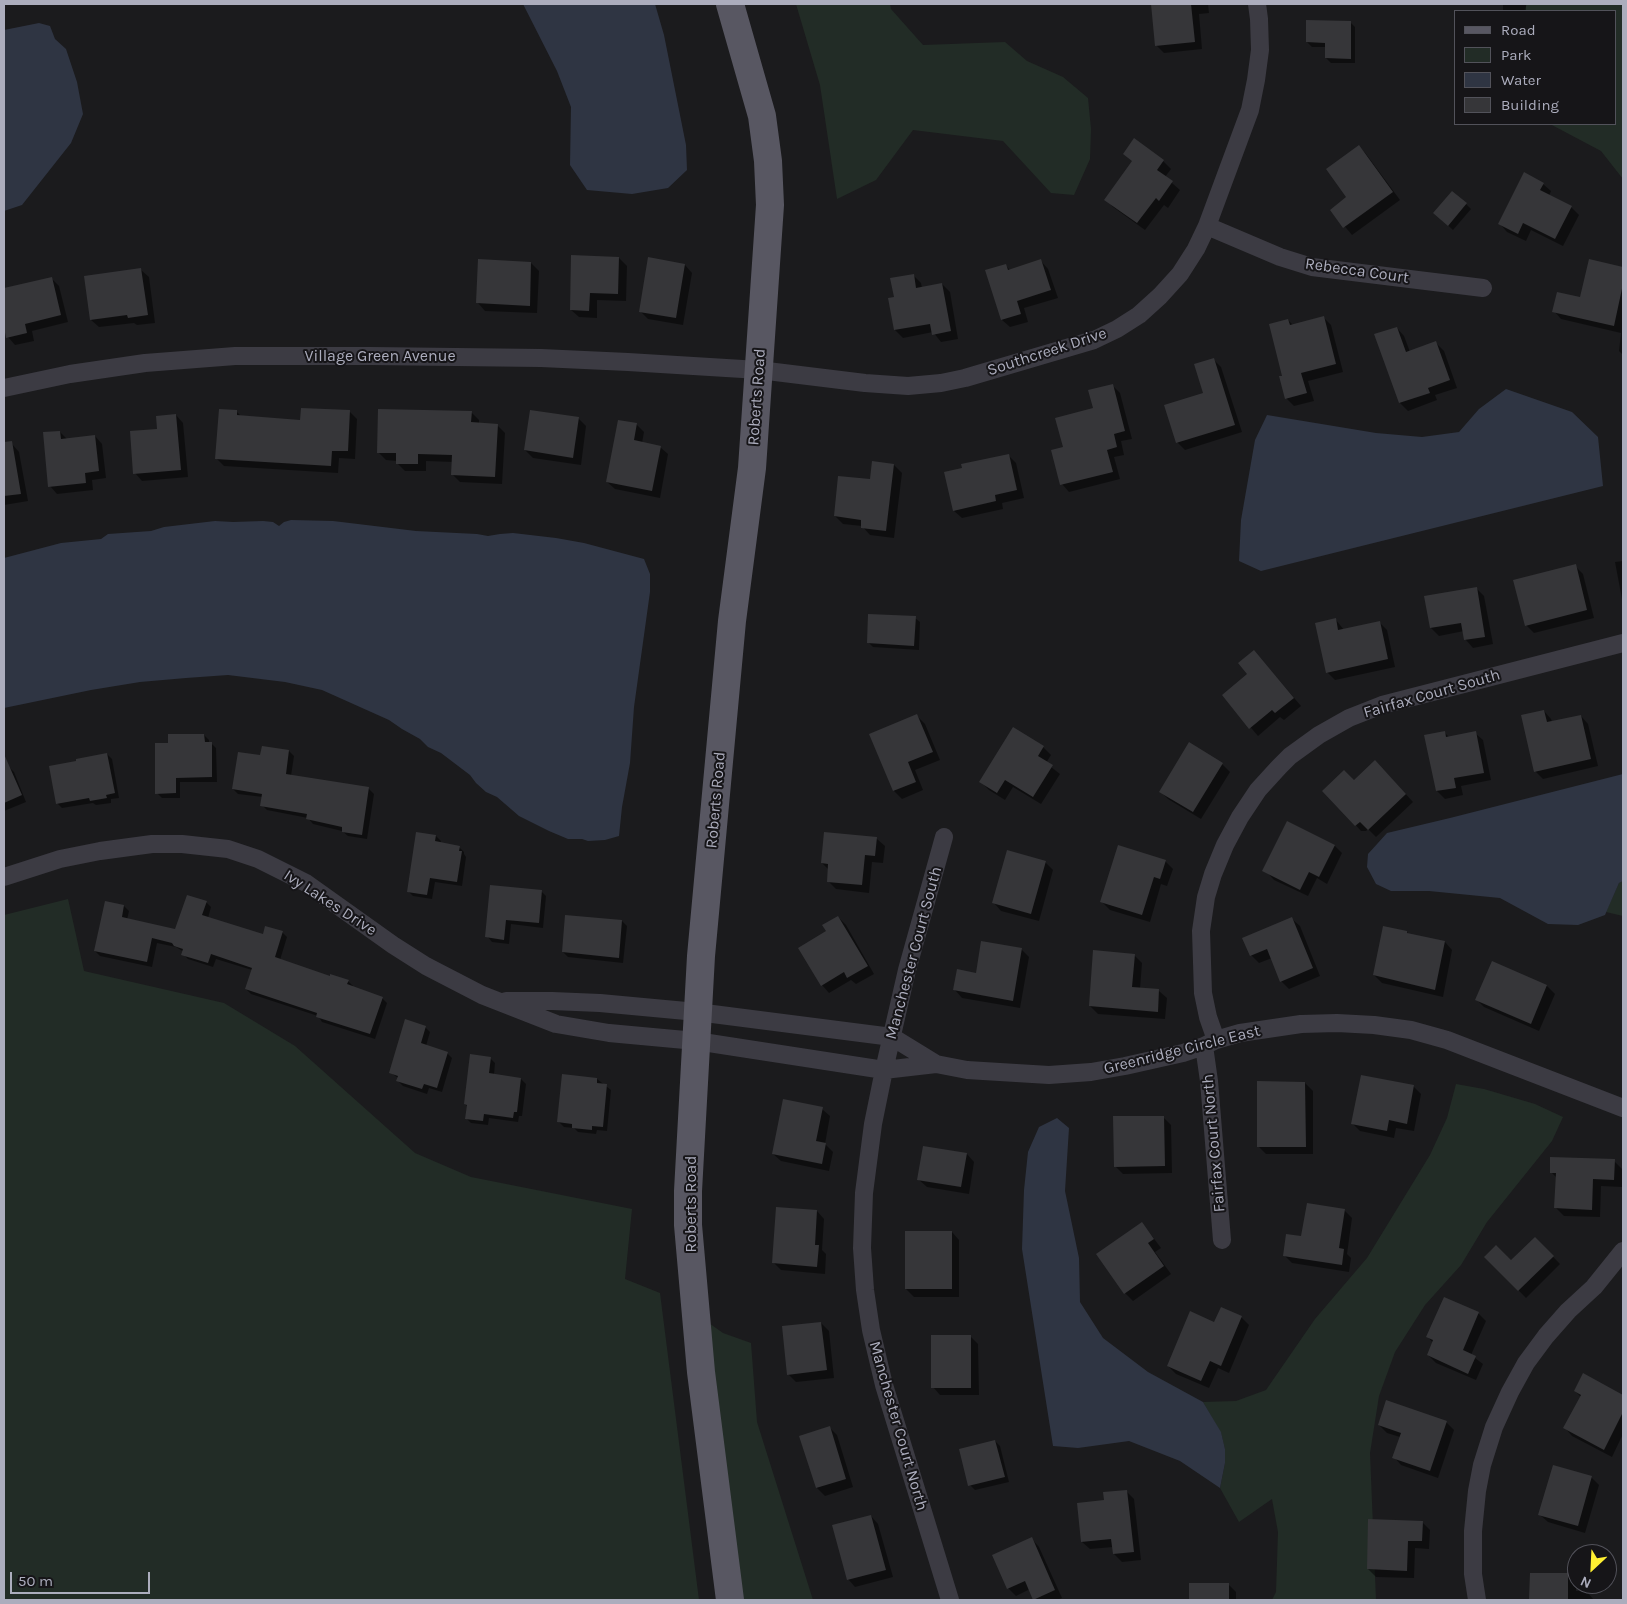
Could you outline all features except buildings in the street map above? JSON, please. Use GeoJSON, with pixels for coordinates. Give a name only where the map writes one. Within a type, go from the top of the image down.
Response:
{"type":"FeatureCollection","features":[{"type":"Feature","properties":{"kind":"main road","name":"Roberts Road"},"geometry":{"type":"LineString","coordinates":[[730,4],[762,116],[768,161],[770,205],[752,468],[732,621],[701,956],[688,1191],[688,1225],[701,1372],[730,1600]]}},
{"type":"Feature","properties":{"kind":"street","name":"Southcreek Drive"},"geometry":{"type":"LineString","coordinates":[[759,370],[865,383],[908,386],[941,383],[1094,340],[1117,329],[1139,315],[1180,274],[1196,249],[1207,226],[1250,110],[1255,88],[1260,50],[1257,4]]}},
{"type":"Feature","properties":{"kind":"street","name":"Rebecca Court"},"geometry":{"type":"LineString","coordinates":[[1207,226],[1280,257],[1312,267],[1483,288]]}},
{"type":"Feature","properties":{"kind":"street","name":"Village Green Avenue"},"geometry":{"type":"LineString","coordinates":[[4,388],[70,374],[144,363],[235,356],[541,358],[759,370]]}},
{"type":"Feature","properties":{"kind":"street","name":"Fairfax Court South"},"geometry":{"type":"LineString","coordinates":[[1210,1043],[1208,1017],[1203,993],[1201,931],[1206,897],[1225,845],[1240,817],[1258,790],[1290,756],[1319,735],[1349,718],[1382,705],[1623,643]]}},
{"type":"Feature","properties":{"kind":"street","name":"Manchester Court South"},"geometry":{"type":"LineString","coordinates":[[884,1070],[922,914],[944,837]]}},
{"type":"Feature","properties":{"kind":"street","name":"Ivy Lakes Drive"},"geometry":{"type":"LineString","coordinates":[[4,877],[60,859],[152,844],[182,844],[228,849],[266,863],[306,883],[393,945],[426,966],[498,1002],[556,1024],[609,1033],[696,1041]]}},
{"type":"Feature","properties":{"kind":"street","name":"Ivy Lakes Drive"},"geometry":{"type":"LineString","coordinates":[[498,1002],[552,1001],[600,1003],[697,1012]]}},
{"type":"Feature","properties":{"kind":"street","name":"Greenridge Circle East"},"geometry":{"type":"LineString","coordinates":[[697,1012],[892,1037],[936,1064]]}},
{"type":"Feature","properties":{"kind":"street","name":"Greenridge Circle East"},"geometry":{"type":"LineString","coordinates":[[696,1041],[884,1070],[936,1064],[967,1070],[1049,1074],[1091,1072],[1183,1053],[1240,1033],[1301,1024],[1374,1024],[1410,1030],[1446,1040],[1623,1108]]}},
{"type":"Feature","properties":{"kind":"street","name":"Fairfax Court North"},"geometry":{"type":"LineString","coordinates":[[1210,1043],[1209,1081],[1222,1240]]}},
{"type":"Feature","properties":{"kind":"street","name":"Manchester Court North"},"geometry":{"type":"LineString","coordinates":[[884,1070],[873,1124],[864,1193],[862,1248],[865,1290],[871,1330],[884,1385],[950,1600]]}},
{"type":"Feature","properties":{"kind":"street"},"geometry":{"type":"LineString","coordinates":[[1477,1600],[1473,1574],[1473,1531],[1482,1465],[1494,1427],[1526,1363],[1546,1336],[1568,1311],[1594,1287],[1623,1251]]}},
{"type":"Feature","properties":{"kind":"green space"},"geometry":{"type":"Polygon","coordinates":[[[796,4],[890,4],[891,9],[923,45],[1005,42],[1027,61],[1063,77],[1088,98],[1091,129],[1090,159],[1074,195],[1051,193],[1003,141],[913,130],[876,180],[837,199],[820,85],[796,4]]]}},
{"type":"Feature","properties":{"kind":"green space"},"geometry":{"type":"Polygon","coordinates":[[[1527,4],[1623,4],[1623,179],[1601,151],[1552,125],[1617,125],[1617,10],[1524,10],[1527,4]]]}},
{"type":"Feature","properties":{"kind":"green space"},"geometry":{"type":"Polygon","coordinates":[[[1623,881],[1623,916],[1606,912],[1619,883],[1623,881]]]}},
{"type":"Feature","properties":{"kind":"green space"},"geometry":{"type":"Polygon","coordinates":[[[68,899],[84,971],[224,1003],[295,1046],[415,1153],[471,1177],[632,1209],[625,1279],[660,1293],[699,1600],[4,1600],[4,915],[68,899]]]}},
{"type":"Feature","properties":{"kind":"green space"},"geometry":{"type":"Polygon","coordinates":[[[1456,1084],[1484,1089],[1535,1104],[1563,1117],[1552,1141],[1487,1222],[1461,1265],[1425,1305],[1395,1352],[1379,1396],[1370,1453],[1376,1600],[1272,1600],[1276,1592],[1278,1532],[1272,1499],[1239,1522],[1220,1488],[1225,1463],[1225,1449],[1221,1433],[1203,1402],[1236,1401],[1266,1390],[1315,1319],[1367,1258],[1430,1155],[1447,1118],[1456,1084]]]}},
{"type":"Feature","properties":{"kind":"green space"},"geometry":{"type":"Polygon","coordinates":[[[706,1321],[723,1333],[751,1343],[757,1422],[813,1600],[740,1600],[706,1321]]]}},
{"type":"Feature","properties":{"kind":"water"},"geometry":{"type":"Polygon","coordinates":[[[523,4],[655,4],[664,35],[686,145],[687,170],[668,188],[632,194],[587,190],[570,165],[571,107],[557,71],[523,4]]]}},
{"type":"Feature","properties":{"kind":"water"},"geometry":{"type":"Polygon","coordinates":[[[39,23],[50,26],[55,39],[66,49],[77,82],[83,114],[71,143],[22,205],[4,211],[4,30],[39,23]]]}},
{"type":"Feature","properties":{"kind":"water"},"geometry":{"type":"Polygon","coordinates":[[[1506,389],[1572,412],[1598,437],[1603,486],[1261,571],[1239,561],[1241,520],[1255,440],[1267,415],[1376,433],[1422,437],[1459,432],[1479,409],[1506,389]]]}},
{"type":"Feature","properties":{"kind":"water"},"geometry":{"type":"Polygon","coordinates":[[[291,520],[333,521],[416,531],[488,536],[513,533],[584,543],[644,559],[650,574],[650,592],[634,707],[630,763],[619,836],[605,840],[588,841],[568,839],[549,831],[519,816],[497,797],[486,792],[470,775],[441,753],[428,747],[420,739],[389,720],[322,690],[285,682],[228,675],[140,682],[4,708],[4,558],[61,543],[101,539],[108,534],[151,531],[164,527],[215,521],[263,521],[273,522],[279,526],[291,520]]]}},
{"type":"Feature","properties":{"kind":"water"},"geometry":{"type":"Polygon","coordinates":[[[1623,774],[1623,881],[1619,883],[1605,915],[1578,925],[1548,924],[1500,898],[1429,891],[1391,891],[1376,884],[1367,867],[1368,854],[1387,833],[1623,774]]]}},
{"type":"Feature","properties":{"kind":"water"},"geometry":{"type":"Polygon","coordinates":[[[1057,1118],[1069,1128],[1065,1191],[1079,1258],[1080,1302],[1103,1338],[1148,1372],[1203,1402],[1221,1432],[1225,1449],[1225,1463],[1220,1488],[1180,1461],[1129,1441],[1078,1448],[1053,1446],[1022,1249],[1024,1190],[1028,1152],[1039,1127],[1057,1118]]]}}]}
